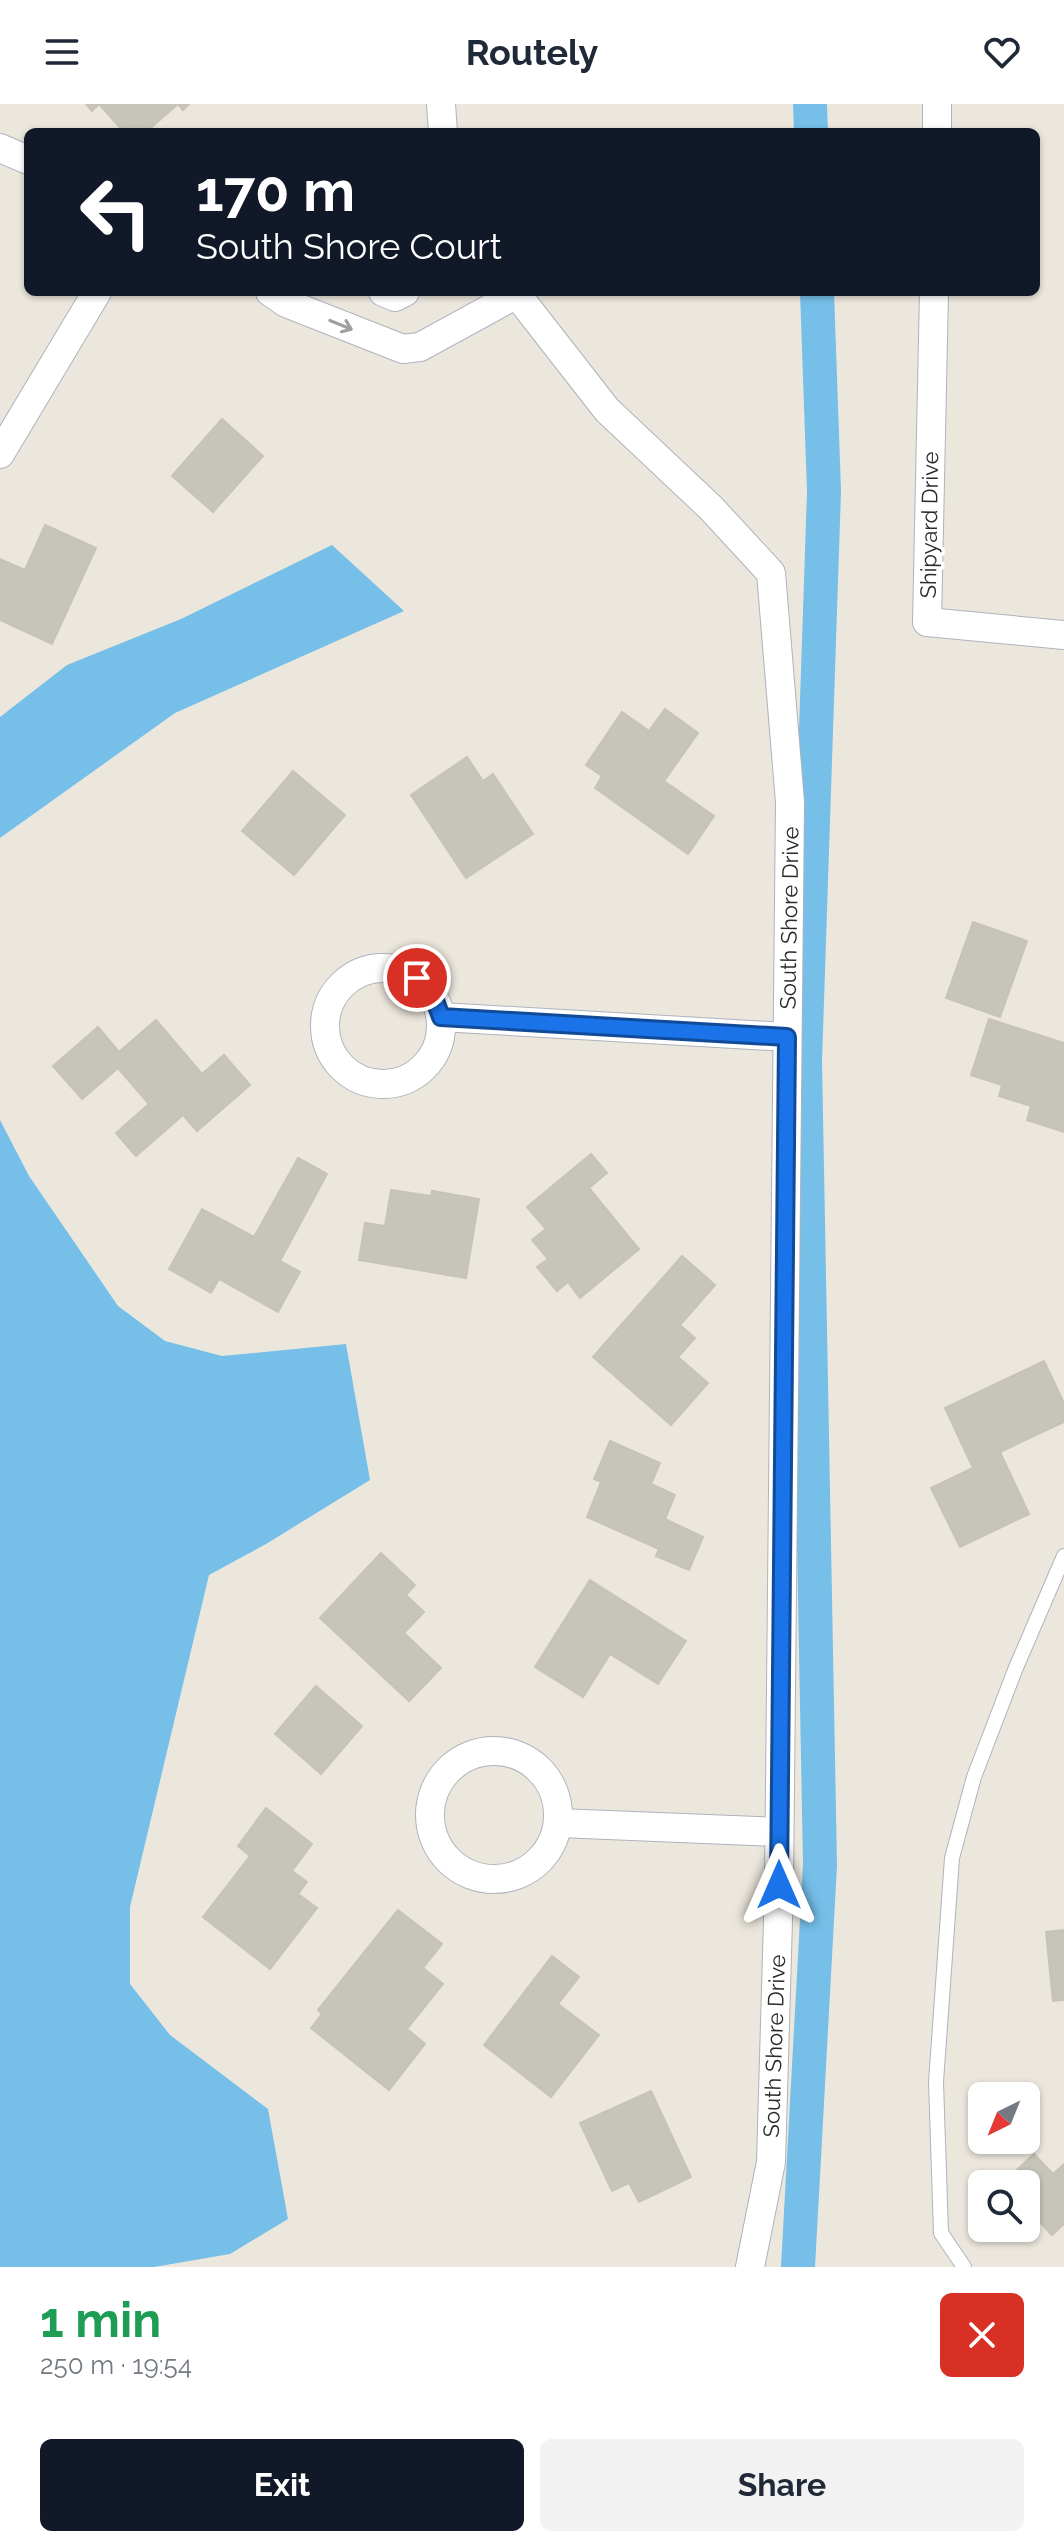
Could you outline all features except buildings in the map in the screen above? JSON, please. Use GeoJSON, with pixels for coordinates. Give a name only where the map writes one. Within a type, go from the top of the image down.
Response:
{"type":"FeatureCollection","features":[{"type":"Feature","properties":{"kind":"street"},"geometry":{"type":"LineString","coordinates":[[441,104],[443,128]]}},
{"type":"Feature","properties":{"kind":"street"},"geometry":{"type":"LineString","coordinates":[[937,104],[937,128]]}},
{"type":"Feature","properties":{"kind":"street"},"geometry":{"type":"LineString","coordinates":[[0,148],[24,158]]}},
{"type":"Feature","properties":{"kind":"street"},"geometry":{"type":"LineString","coordinates":[[0,454],[95,296]]}},
{"type":"Feature","properties":{"kind":"street"},"geometry":{"type":"LineString","coordinates":[[276,296],[286,303],[403,349],[420,347],[511,296]]}},
{"type":"Feature","properties":{"kind":"street","name":"South Shore Drive"},"geometry":{"type":"LineString","coordinates":[[518,296],[607,410],[711,508],[771,573],[790,802],[779,1832],[771,2162],[750,2267]]}},
{"type":"Feature","properties":{"kind":"street","name":"Shipyard Drive"},"geometry":{"type":"LineString","coordinates":[[934,296],[927,622],[1064,635]]}},
{"type":"Feature","properties":{"kind":"street"},"geometry":{"type":"LineString","coordinates":[[373,968],[396,968],[417,978],[433,995],[441,1017],[441,1040],[431,1061],[414,1077],[392,1085],[369,1084],[348,1074],[333,1057],[324,1035],[325,1013],[335,991],[352,976],[373,968]]}},
{"type":"Feature","properties":{"kind":"street"},"geometry":{"type":"LineString","coordinates":[[441,1017],[787,1037]]}},
{"type":"Feature","properties":{"kind":"street"},"geometry":{"type":"LineString","coordinates":[[502,1750],[526,1758],[545,1775],[557,1797],[559,1823],[551,1847],[535,1866],[512,1878],[487,1880],[462,1872],[443,1855],[431,1833],[429,1807],[437,1783],[453,1764],[476,1752],[502,1750]]}},
{"type":"Feature","properties":{"kind":"street"},"geometry":{"type":"LineString","coordinates":[[559,1823],[779,1832]]}},
{"type":"Feature","properties":{"kind":"lane"},"geometry":{"type":"LineString","coordinates":[[964,2267],[941,2233],[936,2082],[952,1858],[974,1777],[1064,1556]]}},
{"type":"Feature","properties":{"kind":"water"},"geometry":{"type":"Polygon","coordinates":[[[332,545],[404,611],[175,713],[0,838],[0,717],[67,665],[181,619],[332,545]]]}},
{"type":"Feature","properties":{"kind":"water"},"geometry":{"type":"Polygon","coordinates":[[[0,1120],[29,1176],[118,1306],[165,1341],[222,1356],[346,1344],[370,1480],[209,1575],[130,1907],[130,1984],[170,2035],[268,2109],[288,2219],[230,2254],[154,2267],[0,2267],[0,1120]]]}},
{"type":"Feature","properties":{"kind":"waterway"},"geometry":{"type":"LineString","coordinates":[[810,104],[811,128]]}},
{"type":"Feature","properties":{"kind":"waterway"},"geometry":{"type":"LineString","coordinates":[[798,2267],[820,1865],[805,1061],[824,491],[817,296]]}},
{"type":"Feature","properties":{"kind":"route"},"geometry":{"type":"LineString","coordinates":[[417,978],[433,995],[441,1017],[787,1037],[779,1885]]}}]}
